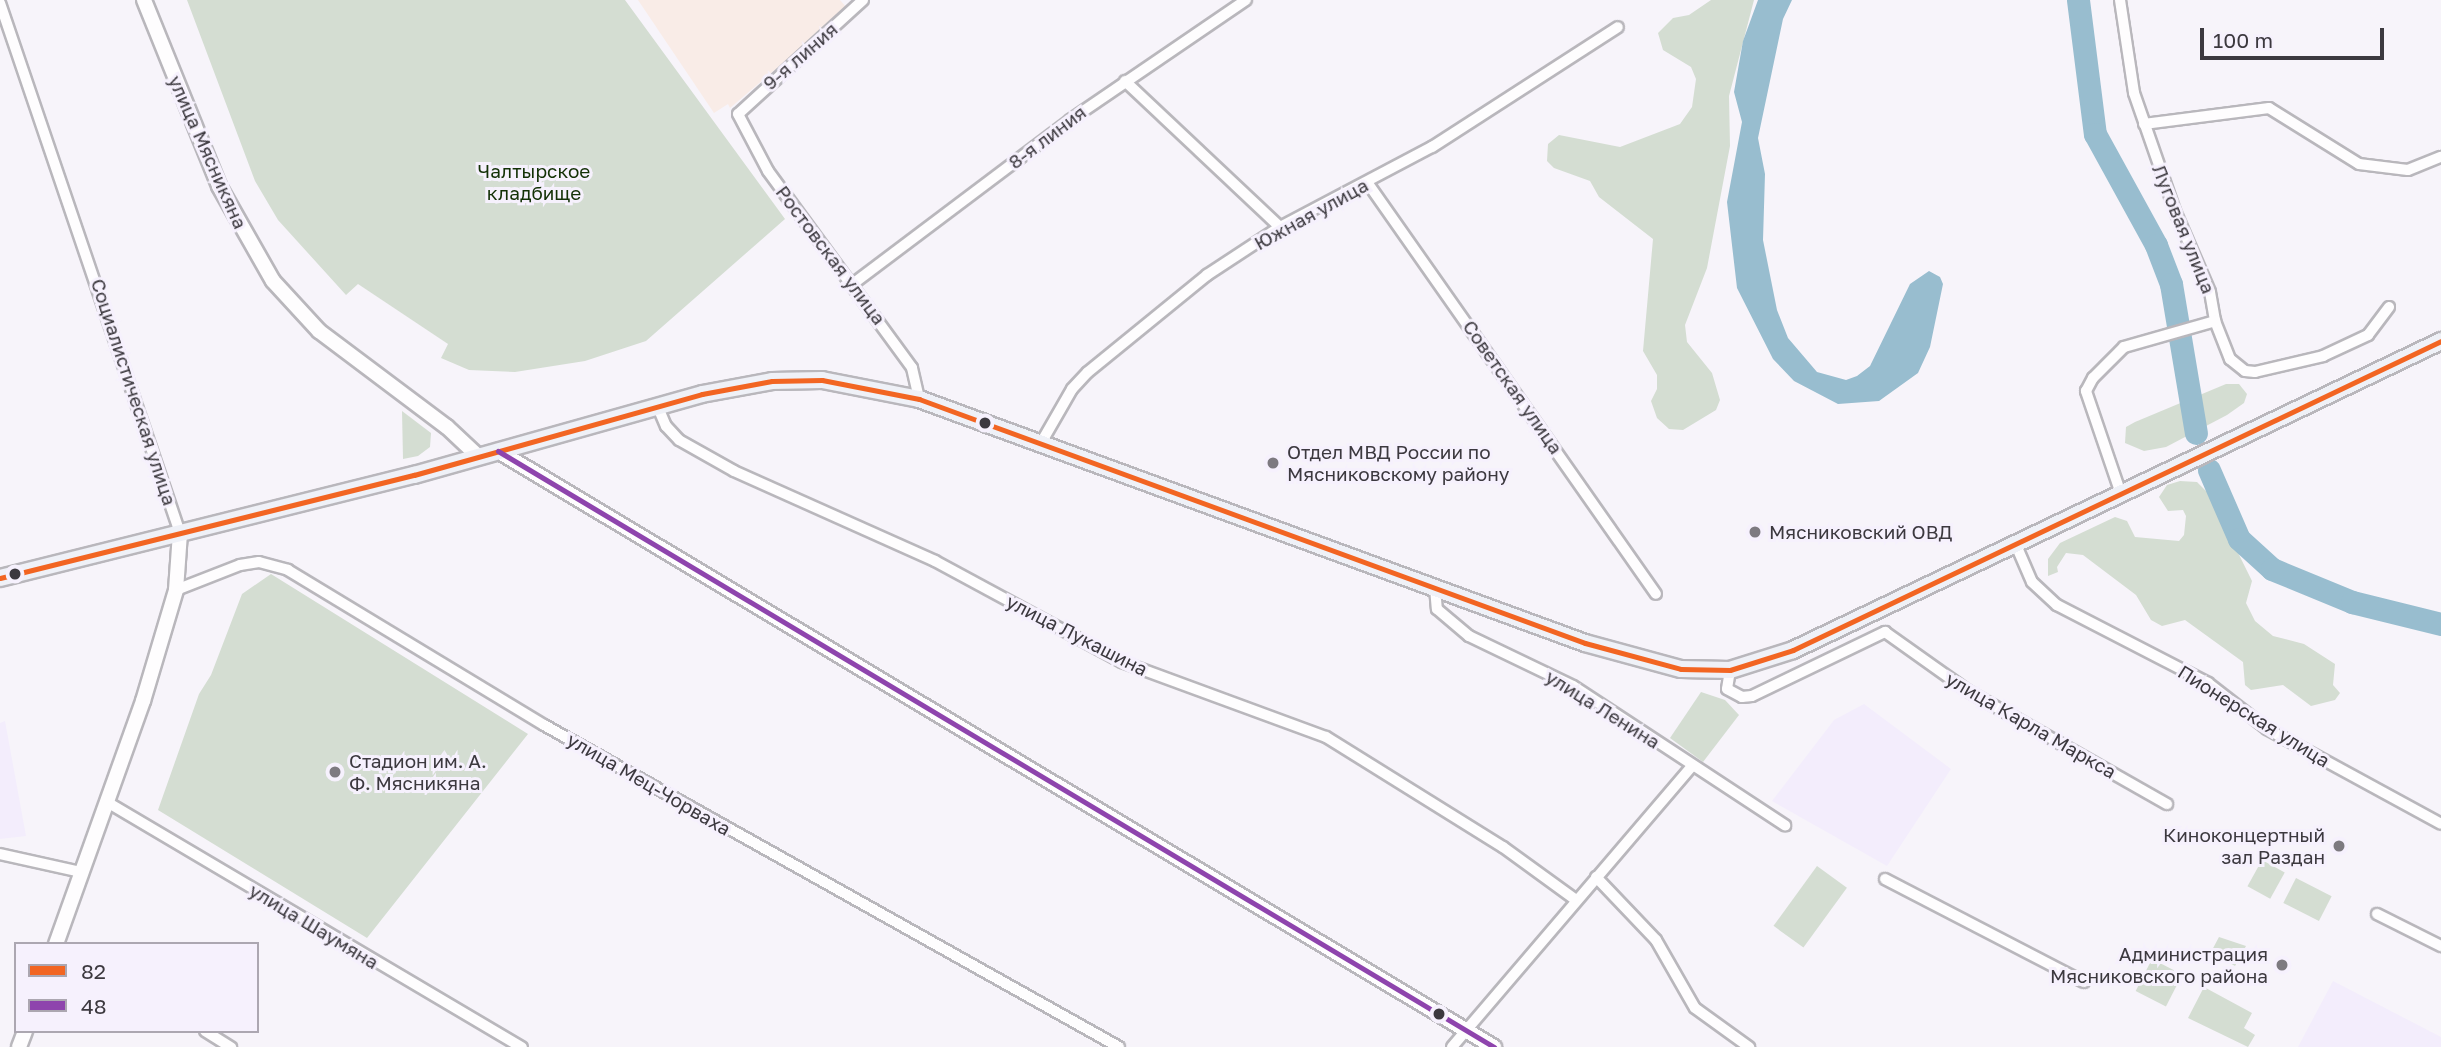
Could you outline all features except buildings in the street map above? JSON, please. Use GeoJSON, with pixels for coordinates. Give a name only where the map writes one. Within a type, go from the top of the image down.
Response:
{"type":"FeatureCollection","features":[{"type":"Feature","properties":{"kind":"main road"},"geometry":{"type":"LineString","coordinates":[[0,578],[479,457],[657,405],[744,385],[797,379],[849,382],[919,399],[1627,657],[1681,669],[1730,670],[1793,650],[2441,341]]}},
{"type":"Feature","properties":{"kind":"street","name":"улица Мясникяна"},"geometry":{"type":"LineString","coordinates":[[144,0],[219,186],[273,281],[319,331],[447,427],[479,457]]}},
{"type":"Feature","properties":{"kind":"street","name":"9-я линия"},"geometry":{"type":"LineString","coordinates":[[738,114],[863,0]]}},
{"type":"Feature","properties":{"kind":"street","name":"8-я линия"},"geometry":{"type":"LineString","coordinates":[[854,283],[1125,81],[1246,0]]}},
{"type":"Feature","properties":{"kind":"street","name":"Луговая улица"},"geometry":{"type":"LineString","coordinates":[[2120,0],[2132,82],[2144,124],[2210,292],[2215,321],[2230,359],[2245,371],[2255,372],[2354,344],[2368,335],[2389,307]]}},
{"type":"Feature","properties":{"kind":"street","name":"Социалистическая улица"},"geometry":{"type":"LineString","coordinates":[[0,3],[135,390],[180,533],[176,590],[58,942]]}},
{"type":"Feature","properties":{"kind":"street","name":"Южная улица"},"geometry":{"type":"LineString","coordinates":[[1041,443],[1072,389],[1110,352],[1208,275],[1280,227],[1367,182],[1491,111],[1618,27]]}},
{"type":"Feature","properties":{"kind":"street"},"geometry":{"type":"LineString","coordinates":[[1125,81],[1280,227]]}},
{"type":"Feature","properties":{"kind":"street"},"geometry":{"type":"LineString","coordinates":[[2144,124],[2269,108],[2359,164],[2407,170],[2441,157]]}},
{"type":"Feature","properties":{"kind":"street","name":"Ростовская улица"},"geometry":{"type":"LineString","coordinates":[[738,114],[768,171],[854,283],[912,368],[919,399]]}},
{"type":"Feature","properties":{"kind":"street","name":"Советская улица"},"geometry":{"type":"LineString","coordinates":[[1367,182],[1656,593]]}},
{"type":"Feature","properties":{"kind":"street"},"geometry":{"type":"LineString","coordinates":[[2121,494],[2086,391],[2110,357],[2150,338],[2215,321]]}},
{"type":"Feature","properties":{"kind":"street","name":"улица Лукашина"},"geometry":{"type":"LineString","coordinates":[[657,405],[666,426],[679,440],[734,471],[935,561],[1122,662],[1326,737],[1503,846],[1576,900]]}},
{"type":"Feature","properties":{"kind":"street"},"geometry":{"type":"LineString","coordinates":[[498,451],[1494,1047]]}},
{"type":"Feature","properties":{"kind":"street","name":"Пионерская улица"},"geometry":{"type":"LineString","coordinates":[[2016,545],[2032,582],[2057,605],[2208,683],[2267,729],[2441,824]]}},
{"type":"Feature","properties":{"kind":"street","name":"улица Мец-Чорваха"},"geometry":{"type":"LineString","coordinates":[[176,590],[240,565],[259,562],[288,570],[544,725],[1119,1047]]}},
{"type":"Feature","properties":{"kind":"street","name":"улица Ленина"},"geometry":{"type":"LineString","coordinates":[[1435,588],[1437,610],[1469,636],[1573,686],[1785,825]]}},
{"type":"Feature","properties":{"kind":"street","name":"улица Карла Маркса"},"geometry":{"type":"LineString","coordinates":[[1730,670],[1727,689],[1742,697],[1752,696],[1885,632],[1968,691],[2167,804]]}},
{"type":"Feature","properties":{"kind":"street"},"geometry":{"type":"LineString","coordinates":[[1452,1047],[1692,766]]}},
{"type":"Feature","properties":{"kind":"street","name":"улица Шаумяна"},"geometry":{"type":"LineString","coordinates":[[107,802],[522,1047]]}},
{"type":"Feature","properties":{"kind":"street"},"geometry":{"type":"LineString","coordinates":[[0,854],[81,872]]}},
{"type":"Feature","properties":{"kind":"street"},"geometry":{"type":"LineString","coordinates":[[1596,877],[1656,940],[1695,1007],[1749,1047]]}},
{"type":"Feature","properties":{"kind":"street"},"geometry":{"type":"LineString","coordinates":[[1885,879],[2084,982]]}},
{"type":"Feature","properties":{"kind":"street"},"geometry":{"type":"LineString","coordinates":[[2377,914],[2441,946]]}},
{"type":"Feature","properties":{"kind":"street"},"geometry":{"type":"LineString","coordinates":[[208,1033],[230,1047]]}},
{"type":"Feature","properties":{"kind":"shaded area"},"geometry":{"type":"Polygon","coordinates":[[[638,0],[840,0],[847,8],[730,108],[728,104],[714,113],[638,0]]]}},
{"type":"Feature","properties":{"kind":"shaded area"},"geometry":{"type":"Polygon","coordinates":[[[1864,704],[1951,769],[1887,866],[1772,801],[1834,720],[1864,704]]]}},
{"type":"Feature","properties":{"kind":"shaded area"},"geometry":{"type":"Polygon","coordinates":[[[5,721],[26,836],[0,839],[0,723],[5,721]]]}},
{"type":"Feature","properties":{"kind":"shaded area"},"geometry":{"type":"Polygon","coordinates":[[[2333,981],[2441,1037],[2441,1047],[2298,1047],[2333,981]]]}},
{"type":"Feature","properties":{"kind":"green space","name":"Чалтырское кладбище"},"geometry":{"type":"Polygon","coordinates":[[[187,0],[625,0],[785,219],[646,341],[585,361],[515,372],[469,370],[441,358],[448,344],[358,284],[346,295],[278,220],[255,181],[187,0]]]}},
{"type":"Feature","properties":{"kind":"green space"},"geometry":{"type":"Polygon","coordinates":[[[1711,0],[1754,0],[1729,96],[1730,146],[1707,268],[1685,325],[1687,342],[1712,373],[1720,400],[1716,410],[1683,430],[1669,429],[1657,418],[1651,401],[1657,389],[1657,375],[1643,351],[1653,239],[1599,197],[1590,181],[1554,168],[1547,161],[1548,144],[1559,135],[1620,147],[1680,124],[1692,107],[1696,79],[1691,67],[1663,50],[1658,33],[1673,18],[1689,15],[1711,0]]]}},
{"type":"Feature","properties":{"kind":"green space"},"geometry":{"type":"Polygon","coordinates":[[[2226,384],[2239,384],[2247,394],[2244,403],[2227,415],[2166,447],[2144,451],[2125,443],[2126,427],[2226,384]]]}},
{"type":"Feature","properties":{"kind":"green space"},"geometry":{"type":"Polygon","coordinates":[[[402,411],[431,433],[430,447],[418,456],[403,459],[402,411]]]}},
{"type":"Feature","properties":{"kind":"green space"},"geometry":{"type":"Polygon","coordinates":[[[2180,481],[2197,482],[2209,494],[2252,581],[2246,603],[2255,621],[2273,636],[2304,644],[2335,664],[2333,685],[2340,693],[2335,700],[2311,706],[2283,685],[2251,690],[2245,685],[2243,662],[2185,620],[2162,626],[2151,620],[2136,595],[2083,555],[2066,553],[2057,567],[2058,572],[2048,576],[2048,559],[2060,543],[2115,517],[2127,521],[2135,537],[2179,541],[2184,535],[2186,516],[2183,510],[2168,511],[2159,497],[2167,485],[2180,481]]]}},
{"type":"Feature","properties":{"kind":"green space","name":"Стадион им. А. Ф. Мясникяна"},"geometry":{"type":"Polygon","coordinates":[[[271,574],[528,734],[367,938],[158,810],[199,694],[211,675],[242,594],[271,574]]]}},
{"type":"Feature","properties":{"kind":"green space"},"geometry":{"type":"Polygon","coordinates":[[[1701,692],[1725,700],[1739,715],[1703,762],[1670,738],[1701,692]]]}},
{"type":"Feature","properties":{"kind":"green space"},"geometry":{"type":"Polygon","coordinates":[[[2262,860],[2285,873],[2270,899],[2247,886],[2262,860]]]}},
{"type":"Feature","properties":{"kind":"green space"},"geometry":{"type":"Polygon","coordinates":[[[1817,866],[1847,888],[1803,948],[1774,926],[1817,866]]]}},
{"type":"Feature","properties":{"kind":"green space"},"geometry":{"type":"Polygon","coordinates":[[[2296,878],[2332,896],[2319,921],[2283,903],[2296,878]]]}},
{"type":"Feature","properties":{"kind":"green space"},"geometry":{"type":"Polygon","coordinates":[[[2219,937],[2246,946],[2235,966],[2211,952],[2219,937]]]}},
{"type":"Feature","properties":{"kind":"green space"},"geometry":{"type":"Polygon","coordinates":[[[2152,959],[2182,974],[2166,1007],[2136,991],[2152,959]]]}},
{"type":"Feature","properties":{"kind":"green space"},"geometry":{"type":"Polygon","coordinates":[[[2204,987],[2252,1013],[2244,1028],[2255,1035],[2248,1047],[2188,1018],[2204,987]]]}},
{"type":"Feature","properties":{"kind":"water"},"geometry":{"type":"Polygon","coordinates":[[[1758,0],[1792,0],[1783,19],[1758,138],[1765,174],[1763,240],[1777,310],[1788,338],[1817,372],[1846,380],[1870,366],[1910,284],[1929,271],[1940,277],[1943,284],[1930,347],[1918,373],[1879,401],[1838,404],[1794,381],[1773,359],[1737,288],[1727,202],[1742,122],[1734,92],[1743,41],[1758,0]]]}},
{"type":"Feature","properties":{"kind":"waterway"},"geometry":{"type":"LineString","coordinates":[[2078,0],[2095,134],[2156,245],[2171,284],[2196,433]]}},
{"type":"Feature","properties":{"kind":"waterway"},"geometry":{"type":"LineString","coordinates":[[2209,470],[2239,539],[2272,569],[2352,602],[2441,624]]}},
{"type":"Feature","properties":{"kind":"transit line","name":"82"},"geometry":{"type":"LineString","coordinates":[[0,578],[414,475],[702,394],[772,381],[822,380],[919,399],[1585,643],[1681,669],[1730,670],[1793,650],[2441,341]]}},
{"type":"Feature","properties":{"kind":"transit line","name":"48"},"geometry":{"type":"LineString","coordinates":[[498,451],[1494,1047]]}},
{"type":"Feature","properties":{"kind":"place","name":"Отдел МВД России по Мясниковскому району"},"geometry":{"type":"Point","coordinates":[1273,463]}},
{"type":"Feature","properties":{"kind":"place","name":"Мясниковский ОВД"},"geometry":{"type":"Point","coordinates":[1755,532]}},
{"type":"Feature","properties":{"kind":"place","name":"Стадион им. А. Ф. Мясникяна"},"geometry":{"type":"Point","coordinates":[335,772]}},
{"type":"Feature","properties":{"kind":"place","name":"Киноконцертный зал Раздан"},"geometry":{"type":"Point","coordinates":[2339,846]}},
{"type":"Feature","properties":{"kind":"place","name":"Администрация Мясниковского района"},"geometry":{"type":"Point","coordinates":[2282,965]}}]}
